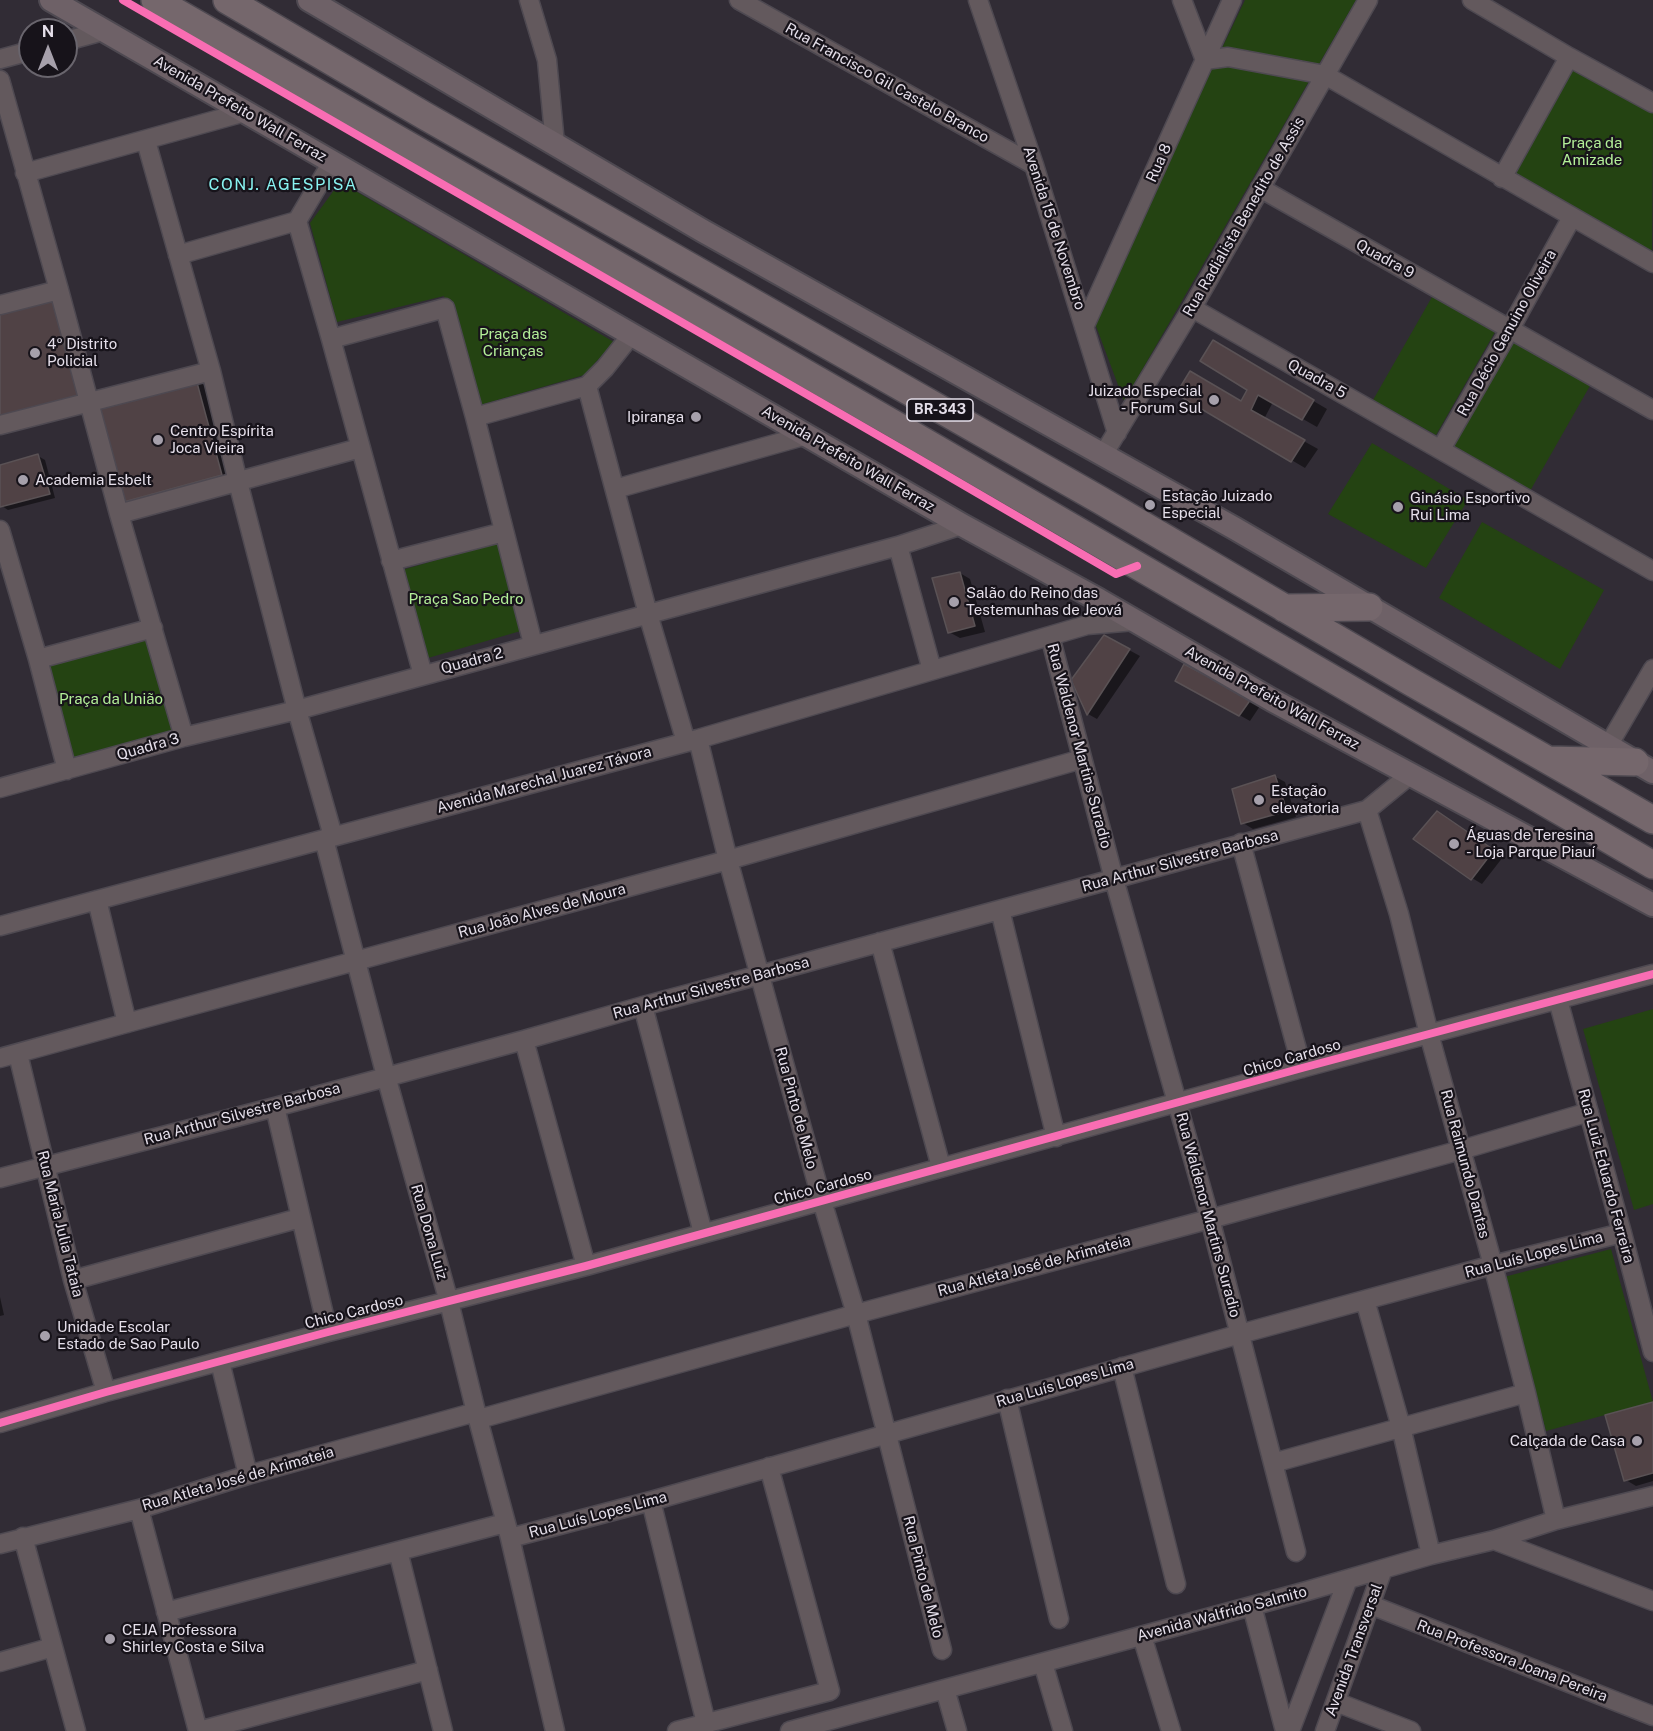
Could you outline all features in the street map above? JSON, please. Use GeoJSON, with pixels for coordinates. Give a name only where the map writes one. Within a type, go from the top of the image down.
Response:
{"type":"FeatureCollection","features":[{"type":"Feature","properties":{"kind":"highway","name":"BR-343"},"geometry":{"type":"LineString","coordinates":[[155,0],[1653,864]]}},
{"type":"Feature","properties":{"kind":"highway","name":"BR-343"},"geometry":{"type":"LineString","coordinates":[[227,0],[425,116],[1100,500],[1653,820]]}},
{"type":"Feature","properties":{"kind":"highway"},"geometry":{"type":"LineString","coordinates":[[1284,608],[1370,607]]}},
{"type":"Feature","properties":{"kind":"highway"},"geometry":{"type":"LineString","coordinates":[[1547,760],[1644,767]]}},
{"type":"Feature","properties":{"kind":"main road","name":"Avenida Prefeito Wall Ferraz"},"geometry":{"type":"LineString","coordinates":[[51,0],[962,525],[1099,600],[1272,700],[1653,905]]}},
{"type":"Feature","properties":{"kind":"main road"},"geometry":{"type":"LineString","coordinates":[[309,0],[703,231],[1370,607],[1644,767]]}},
{"type":"Feature","properties":{"kind":"street"},"geometry":{"type":"LineString","coordinates":[[529,0],[547,60],[555,144]]}},
{"type":"Feature","properties":{"kind":"street","name":"Rua Francisco Gil Castelo Branco"},"geometry":{"type":"LineString","coordinates":[[739,0],[1034,165]]}},
{"type":"Feature","properties":{"kind":"street","name":"Avenida 15 de Novembro"},"geometry":{"type":"LineString","coordinates":[[978,0],[1034,165],[1117,433]]}},
{"type":"Feature","properties":{"kind":"street"},"geometry":{"type":"LineString","coordinates":[[1182,0],[1205,60],[1228,57],[1325,75],[1653,263]]}},
{"type":"Feature","properties":{"kind":"street","name":"Rua 8"},"geometry":{"type":"LineString","coordinates":[[1085,326],[1232,0]]}},
{"type":"Feature","properties":{"kind":"street","name":"Rua Radialista Benedito de Assis"},"geometry":{"type":"LineString","coordinates":[[1117,433],[1192,308],[1368,0]]}},
{"type":"Feature","properties":{"kind":"street"},"geometry":{"type":"LineString","coordinates":[[1472,0],[1569,57],[1650,95]]}},
{"type":"Feature","properties":{"kind":"street"},"geometry":{"type":"LineString","coordinates":[[78,38],[103,31]]}},
{"type":"Feature","properties":{"kind":"street"},"geometry":{"type":"LineString","coordinates":[[0,59],[18,54]]}},
{"type":"Feature","properties":{"kind":"street"},"geometry":{"type":"LineString","coordinates":[[1502,178],[1569,57]]}},
{"type":"Feature","properties":{"kind":"street"},"geometry":{"type":"LineString","coordinates":[[0,80],[119,514],[184,737]]}},
{"type":"Feature","properties":{"kind":"street"},"geometry":{"type":"LineString","coordinates":[[25,173],[245,112]]}},
{"type":"Feature","properties":{"kind":"street"},"geometry":{"type":"LineString","coordinates":[[146,141],[211,371],[297,710]]}},
{"type":"Feature","properties":{"kind":"street"},"geometry":{"type":"LineString","coordinates":[[178,255],[297,221],[332,162]]}},
{"type":"Feature","properties":{"kind":"street","name":"Quadra 9"},"geometry":{"type":"LineString","coordinates":[[1260,188],[1653,410]]}},
{"type":"Feature","properties":{"kind":"street","name":"Rua Décio Genuino Oliveira"},"geometry":{"type":"LineString","coordinates":[[1441,449],[1572,217]]}},
{"type":"Feature","properties":{"kind":"street"},"geometry":{"type":"LineString","coordinates":[[297,221],[423,675]]}},
{"type":"Feature","properties":{"kind":"street"},"geometry":{"type":"LineString","coordinates":[[0,304],[59,290]]}},
{"type":"Feature","properties":{"kind":"street"},"geometry":{"type":"LineString","coordinates":[[331,339],[445,308],[533,644]]}},
{"type":"Feature","properties":{"kind":"street","name":"Quadra 5"},"geometry":{"type":"LineString","coordinates":[[1192,308],[1653,571]]}},
{"type":"Feature","properties":{"kind":"street"},"geometry":{"type":"LineString","coordinates":[[475,417],[587,386],[605,368],[632,334]]}},
{"type":"Feature","properties":{"kind":"street"},"geometry":{"type":"LineString","coordinates":[[0,425],[211,371]]}},
{"type":"Feature","properties":{"kind":"street","name":"Rua Pinto de Melo"},"geometry":{"type":"LineString","coordinates":[[587,386],[648,614],[692,740],[728,860],[822,1202],[856,1314],[942,1650]]}},
{"type":"Feature","properties":{"kind":"street"},"geometry":{"type":"LineString","coordinates":[[1103,455],[1117,433]]}},
{"type":"Feature","properties":{"kind":"street"},"geometry":{"type":"LineString","coordinates":[[615,489],[807,435]]}},
{"type":"Feature","properties":{"kind":"street"},"geometry":{"type":"LineString","coordinates":[[119,514],[360,448]]}},
{"type":"Feature","properties":{"kind":"street","name":"Quadra 2"},"geometry":{"type":"LineString","coordinates":[[297,710],[898,546],[962,525]]}},
{"type":"Feature","properties":{"kind":"street"},"geometry":{"type":"LineString","coordinates":[[391,561],[504,532]]}},
{"type":"Feature","properties":{"kind":"street"},"geometry":{"type":"LineString","coordinates":[[1,538],[38,659],[67,770]]}},
{"type":"Feature","properties":{"kind":"street"},"geometry":{"type":"LineString","coordinates":[[898,546],[932,670]]}},
{"type":"Feature","properties":{"kind":"street"},"geometry":{"type":"LineString","coordinates":[[1086,625],[1099,600]]}},
{"type":"Feature","properties":{"kind":"street","name":"Avenida Marechal Juarez Távora"},"geometry":{"type":"LineString","coordinates":[[0,926],[692,740],[1086,625],[1135,621]]}},
{"type":"Feature","properties":{"kind":"street"},"geometry":{"type":"LineString","coordinates":[[38,659],[153,627]]}},
{"type":"Feature","properties":{"kind":"street","name":"Rua Waldenor Martins Suradio"},"geometry":{"type":"LineString","coordinates":[[1050,636],[1114,879],[1210,1219],[1296,1552]]}},
{"type":"Feature","properties":{"kind":"street"},"geometry":{"type":"LineString","coordinates":[[1608,746],[1653,669]]}},
{"type":"Feature","properties":{"kind":"street","name":"Quadra 3"},"geometry":{"type":"LineString","coordinates":[[0,788],[184,737],[297,710]]}},
{"type":"Feature","properties":{"kind":"street","name":"Rua Dona Luiz"},"geometry":{"type":"LineString","coordinates":[[297,710],[329,838],[356,962],[449,1302],[508,1531],[555,1731]]}},
{"type":"Feature","properties":{"kind":"street","name":"Rua João Alves de Moura"},"geometry":{"type":"LineString","coordinates":[[9,1056],[728,860],[1082,759]]}},
{"type":"Feature","properties":{"kind":"street","name":"Rua Arthur Silvestre Barbosa"},"geometry":{"type":"LineString","coordinates":[[0,1178],[524,1040],[1367,810],[1411,774]]}},
{"type":"Feature","properties":{"kind":"street","name":"Rua Raimundo Dantas"},"geometry":{"type":"LineString","coordinates":[[1367,810],[1399,914],[1429,1034],[1493,1265],[1556,1520]]}},
{"type":"Feature","properties":{"kind":"street"},"geometry":{"type":"LineString","coordinates":[[1241,843],[1302,1068]]}},
{"type":"Feature","properties":{"kind":"street"},"geometry":{"type":"LineString","coordinates":[[97,900],[127,1023]]}},
{"type":"Feature","properties":{"kind":"street"},"geometry":{"type":"LineString","coordinates":[[1000,910],[1056,1137]]}},
{"type":"Feature","properties":{"kind":"street"},"geometry":{"type":"LineString","coordinates":[[880,942],[941,1167]]}},
{"type":"Feature","properties":{"kind":"street","name":"Chico Cardoso"},"geometry":{"type":"LineString","coordinates":[[0,1424],[106,1392],[586,1266],[1302,1068],[1653,974]]}},
{"type":"Feature","properties":{"kind":"street","name":"Rua Luiz Eduardo Ferreira"},"geometry":{"type":"LineString","coordinates":[[1558,1000],[1653,1352]]}},
{"type":"Feature","properties":{"kind":"street"},"geometry":{"type":"LineString","coordinates":[[643,1006],[703,1233]]}},
{"type":"Feature","properties":{"kind":"street"},"geometry":{"type":"LineString","coordinates":[[524,1040],[586,1266]]}},
{"type":"Feature","properties":{"kind":"street","name":"Rua Maria Julia Tataia"},"geometry":{"type":"LineString","coordinates":[[9,1056],[45,1165],[73,1280],[106,1392]]}},
{"type":"Feature","properties":{"kind":"street"},"geometry":{"type":"LineString","coordinates":[[275,1107],[328,1332]]}},
{"type":"Feature","properties":{"kind":"street","name":"Rua Atleta José de Arimateia"},"geometry":{"type":"LineString","coordinates":[[0,1544],[139,1509],[248,1475],[477,1416],[1210,1219],[1461,1150],[1588,1112]]}},
{"type":"Feature","properties":{"kind":"street"},"geometry":{"type":"LineString","coordinates":[[73,1280],[300,1218]]}},
{"type":"Feature","properties":{"kind":"street","name":"Rua Luís Lopes Lima"},"geometry":{"type":"LineString","coordinates":[[166,1612],[398,1551],[651,1501],[1240,1334],[1493,1265],[1622,1233]]}},
{"type":"Feature","properties":{"kind":"street"},"geometry":{"type":"LineString","coordinates":[[1365,1300],[1401,1427],[1431,1555]]}},
{"type":"Feature","properties":{"kind":"street"},"geometry":{"type":"LineString","coordinates":[[220,1362],[248,1475]]}},
{"type":"Feature","properties":{"kind":"street"},"geometry":{"type":"LineString","coordinates":[[1122,1367],[1176,1584]]}},
{"type":"Feature","properties":{"kind":"street"},"geometry":{"type":"LineString","coordinates":[[1273,1463],[1526,1393]]}},
{"type":"Feature","properties":{"kind":"street"},"geometry":{"type":"LineString","coordinates":[[1007,1399],[1059,1619]]}},
{"type":"Feature","properties":{"kind":"street"},"geometry":{"type":"LineString","coordinates":[[677,1731],[830,1691],[770,1467]]}},
{"type":"Feature","properties":{"kind":"street","name":"Avenida Walfrido Salmito"},"geometry":{"type":"LineString","coordinates":[[790,1731],[845,1724],[945,1689],[1431,1555],[1494,1540],[1556,1520],[1653,1496]]}},
{"type":"Feature","properties":{"kind":"street"},"geometry":{"type":"LineString","coordinates":[[651,1501],[706,1723]]}},
{"type":"Feature","properties":{"kind":"street"},"geometry":{"type":"LineString","coordinates":[[139,1509],[199,1731],[428,1670]]}},
{"type":"Feature","properties":{"kind":"street"},"geometry":{"type":"LineString","coordinates":[[23,1537],[76,1731]]}},
{"type":"Feature","properties":{"kind":"street"},"geometry":{"type":"LineString","coordinates":[[1494,1540],[1653,1601]]}},
{"type":"Feature","properties":{"kind":"street"},"geometry":{"type":"LineString","coordinates":[[398,1551],[444,1731]]}},
{"type":"Feature","properties":{"kind":"street","name":"Avenida Transversal"},"geometry":{"type":"LineString","coordinates":[[1325,1731],[1383,1569]]}},
{"type":"Feature","properties":{"kind":"street","name":"Avenida Transversal"},"geometry":{"type":"LineString","coordinates":[[1290,1731],[1348,1579]]}},
{"type":"Feature","properties":{"kind":"street","name":"Rua Professora Joana Pereira"},"geometry":{"type":"LineString","coordinates":[[1371,1605],[1653,1716]]}},
{"type":"Feature","properties":{"kind":"street"},"geometry":{"type":"LineString","coordinates":[[1252,1606],[1285,1731]]}},
{"type":"Feature","properties":{"kind":"street"},"geometry":{"type":"LineString","coordinates":[[1142,1636],[1171,1731]]}},
{"type":"Feature","properties":{"kind":"street"},"geometry":{"type":"LineString","coordinates":[[0,1662],[53,1647]]}},
{"type":"Feature","properties":{"kind":"street"},"geometry":{"type":"LineString","coordinates":[[1043,1663],[1063,1731]]}},
{"type":"Feature","properties":{"kind":"street"},"geometry":{"type":"LineString","coordinates":[[945,1689],[957,1731]]}},
{"type":"Feature","properties":{"kind":"street"},"geometry":{"type":"LineString","coordinates":[[1336,1702],[1411,1731]]}},
{"type":"Feature","properties":{"kind":"green space"},"geometry":{"type":"Polygon","coordinates":[[[1245,0],[1356,0],[1124,401],[1093,318],[1245,0]]]}},
{"type":"Feature","properties":{"kind":"green space","name":"Praça da Amizade"},"geometry":{"type":"Polygon","coordinates":[[[1573,63],[1653,109],[1652,254],[1508,175],[1573,63]]]}},
{"type":"Feature","properties":{"kind":"green space","name":"Praça das Crianças"},"geometry":{"type":"Polygon","coordinates":[[[340,182],[614,342],[584,375],[480,405],[444,296],[337,322],[310,223],[340,182]]]}},
{"type":"Feature","properties":{"kind":"green space"},"geometry":{"type":"Polygon","coordinates":[[[1432,297],[1495,332],[1436,435],[1373,400],[1432,297]]]}},
{"type":"Feature","properties":{"kind":"green space"},"geometry":{"type":"Polygon","coordinates":[[[1514,341],[1591,384],[1530,491],[1451,446],[1514,341]]]}},
{"type":"Feature","properties":{"kind":"green space","name":"Ginásio Esportivo Rui Lima"},"geometry":{"type":"Polygon","coordinates":[[[1372,443],[1468,500],[1426,568],[1328,514],[1372,443]]]}},
{"type":"Feature","properties":{"kind":"green space"},"geometry":{"type":"Polygon","coordinates":[[[1482,522],[1604,590],[1560,669],[1439,598],[1482,522]]]}},
{"type":"Feature","properties":{"kind":"green space","name":"Praça Sao Pedro"},"geometry":{"type":"Polygon","coordinates":[[[499,542],[524,630],[428,658],[402,570],[499,542]]]}},
{"type":"Feature","properties":{"kind":"green space","name":"Praça da União"},"geometry":{"type":"Polygon","coordinates":[[[148,634],[176,735],[72,764],[46,662],[148,634]]]}},
{"type":"Feature","properties":{"kind":"green space"},"geometry":{"type":"Polygon","coordinates":[[[1653,1009],[1653,1204],[1634,1210],[1583,1029],[1653,1009]]]}},
{"type":"Feature","properties":{"kind":"green space"},"geometry":{"type":"Polygon","coordinates":[[[1611,1249],[1653,1402],[1546,1431],[1504,1277],[1611,1249]]]}},
{"type":"Feature","properties":{"kind":"building","name":"4º Distrito Policial"},"geometry":{"type":"Polygon","coordinates":[[[56,295],[81,395],[0,416],[0,311],[56,295]]]}},
{"type":"Feature","properties":{"kind":"building","name":"Juizado Especial - Forum Sul"},"geometry":{"type":"Polygon","coordinates":[[[1213,340],[1314,400],[1302,420],[1258,395],[1251,410],[1305,440],[1291,462],[1176,394],[1190,371],[1241,401],[1247,390],[1200,361],[1213,340]]]}},
{"type":"Feature","properties":{"kind":"building","name":"Centro Espírita Joca Vieira"},"geometry":{"type":"Polygon","coordinates":[[[196,379],[222,475],[120,503],[93,405],[196,379]]]}},
{"type":"Feature","properties":{"kind":"building","name":"Academia Esbelt"},"geometry":{"type":"Polygon","coordinates":[[[38,454],[50,494],[0,507],[0,465],[38,454]]]}},
{"type":"Feature","properties":{"kind":"building","name":"Salão do Reino das Testemunhas de Jeová"},"geometry":{"type":"Polygon","coordinates":[[[960,572],[975,626],[948,633],[932,578],[960,572]]]}},
{"type":"Feature","properties":{"kind":"building"},"geometry":{"type":"Polygon","coordinates":[[[1104,635],[1130,649],[1087,715],[1071,680],[1104,635]]]}},
{"type":"Feature","properties":{"kind":"building"},"geometry":{"type":"Polygon","coordinates":[[[1184,664],[1251,699],[1239,716],[1175,681],[1184,664]]]}},
{"type":"Feature","properties":{"kind":"building","name":"Estação elevatoria"},"geometry":{"type":"Polygon","coordinates":[[[1275,775],[1287,811],[1241,824],[1232,789],[1275,775]]]}},
{"type":"Feature","properties":{"kind":"building","name":"Águas de Teresina - Loja Parque Piauí"},"geometry":{"type":"Polygon","coordinates":[[[1437,811],[1494,850],[1471,880],[1413,839],[1437,811]]]}},
{"type":"Feature","properties":{"kind":"building"},"geometry":{"type":"Polygon","coordinates":[[[1653,1402],[1653,1473],[1624,1481],[1605,1415],[1653,1402]]]}},
{"type":"Feature","properties":{"kind":"cycle path"},"geometry":{"type":"LineString","coordinates":[[123,0],[1116,574],[1137,566]]}},
{"type":"Feature","properties":{"kind":"cycle path"},"geometry":{"type":"LineString","coordinates":[[0,1423],[106,1392],[586,1266],[1302,1068],[1653,974]]}},
{"type":"Feature","properties":{"kind":"place","name":"4º Distrito Policial"},"geometry":{"type":"Point","coordinates":[35,353]}},
{"type":"Feature","properties":{"kind":"place","name":"Juizado Especial - Forum Sul"},"geometry":{"type":"Point","coordinates":[1214,400]}},
{"type":"Feature","properties":{"kind":"place","name":"Ipiranga"},"geometry":{"type":"Point","coordinates":[696,417]}},
{"type":"Feature","properties":{"kind":"place","name":"Centro Espírita Joca Vieira"},"geometry":{"type":"Point","coordinates":[158,440]}},
{"type":"Feature","properties":{"kind":"place","name":"Academia Esbelt"},"geometry":{"type":"Point","coordinates":[23,480]}},
{"type":"Feature","properties":{"kind":"place","name":"Estação Juizado Especial"},"geometry":{"type":"Point","coordinates":[1150,505]}},
{"type":"Feature","properties":{"kind":"place","name":"Ginásio Esportivo Rui Lima"},"geometry":{"type":"Point","coordinates":[1398,507]}},
{"type":"Feature","properties":{"kind":"place","name":"Salão do Reino das Testemunhas de Jeová"},"geometry":{"type":"Point","coordinates":[954,602]}},
{"type":"Feature","properties":{"kind":"place","name":"Estação elevatoria"},"geometry":{"type":"Point","coordinates":[1259,800]}},
{"type":"Feature","properties":{"kind":"place","name":"Águas de Teresina - Loja Parque Piauí"},"geometry":{"type":"Point","coordinates":[1454,844]}},
{"type":"Feature","properties":{"kind":"place","name":"Unidade Escolar Estado de Sao Paulo"},"geometry":{"type":"Point","coordinates":[45,1336]}},
{"type":"Feature","properties":{"kind":"place","name":"Calçada de Casa"},"geometry":{"type":"Point","coordinates":[1637,1441]}},
{"type":"Feature","properties":{"kind":"place","name":"CEJA Professora Shirley Costa e Silva"},"geometry":{"type":"Point","coordinates":[110,1639]}},
{"type":"Feature","properties":{"kind":"district","name":"CONJ. AGESPISA"},"geometry":{"type":"Point","coordinates":[283,185]}}]}
